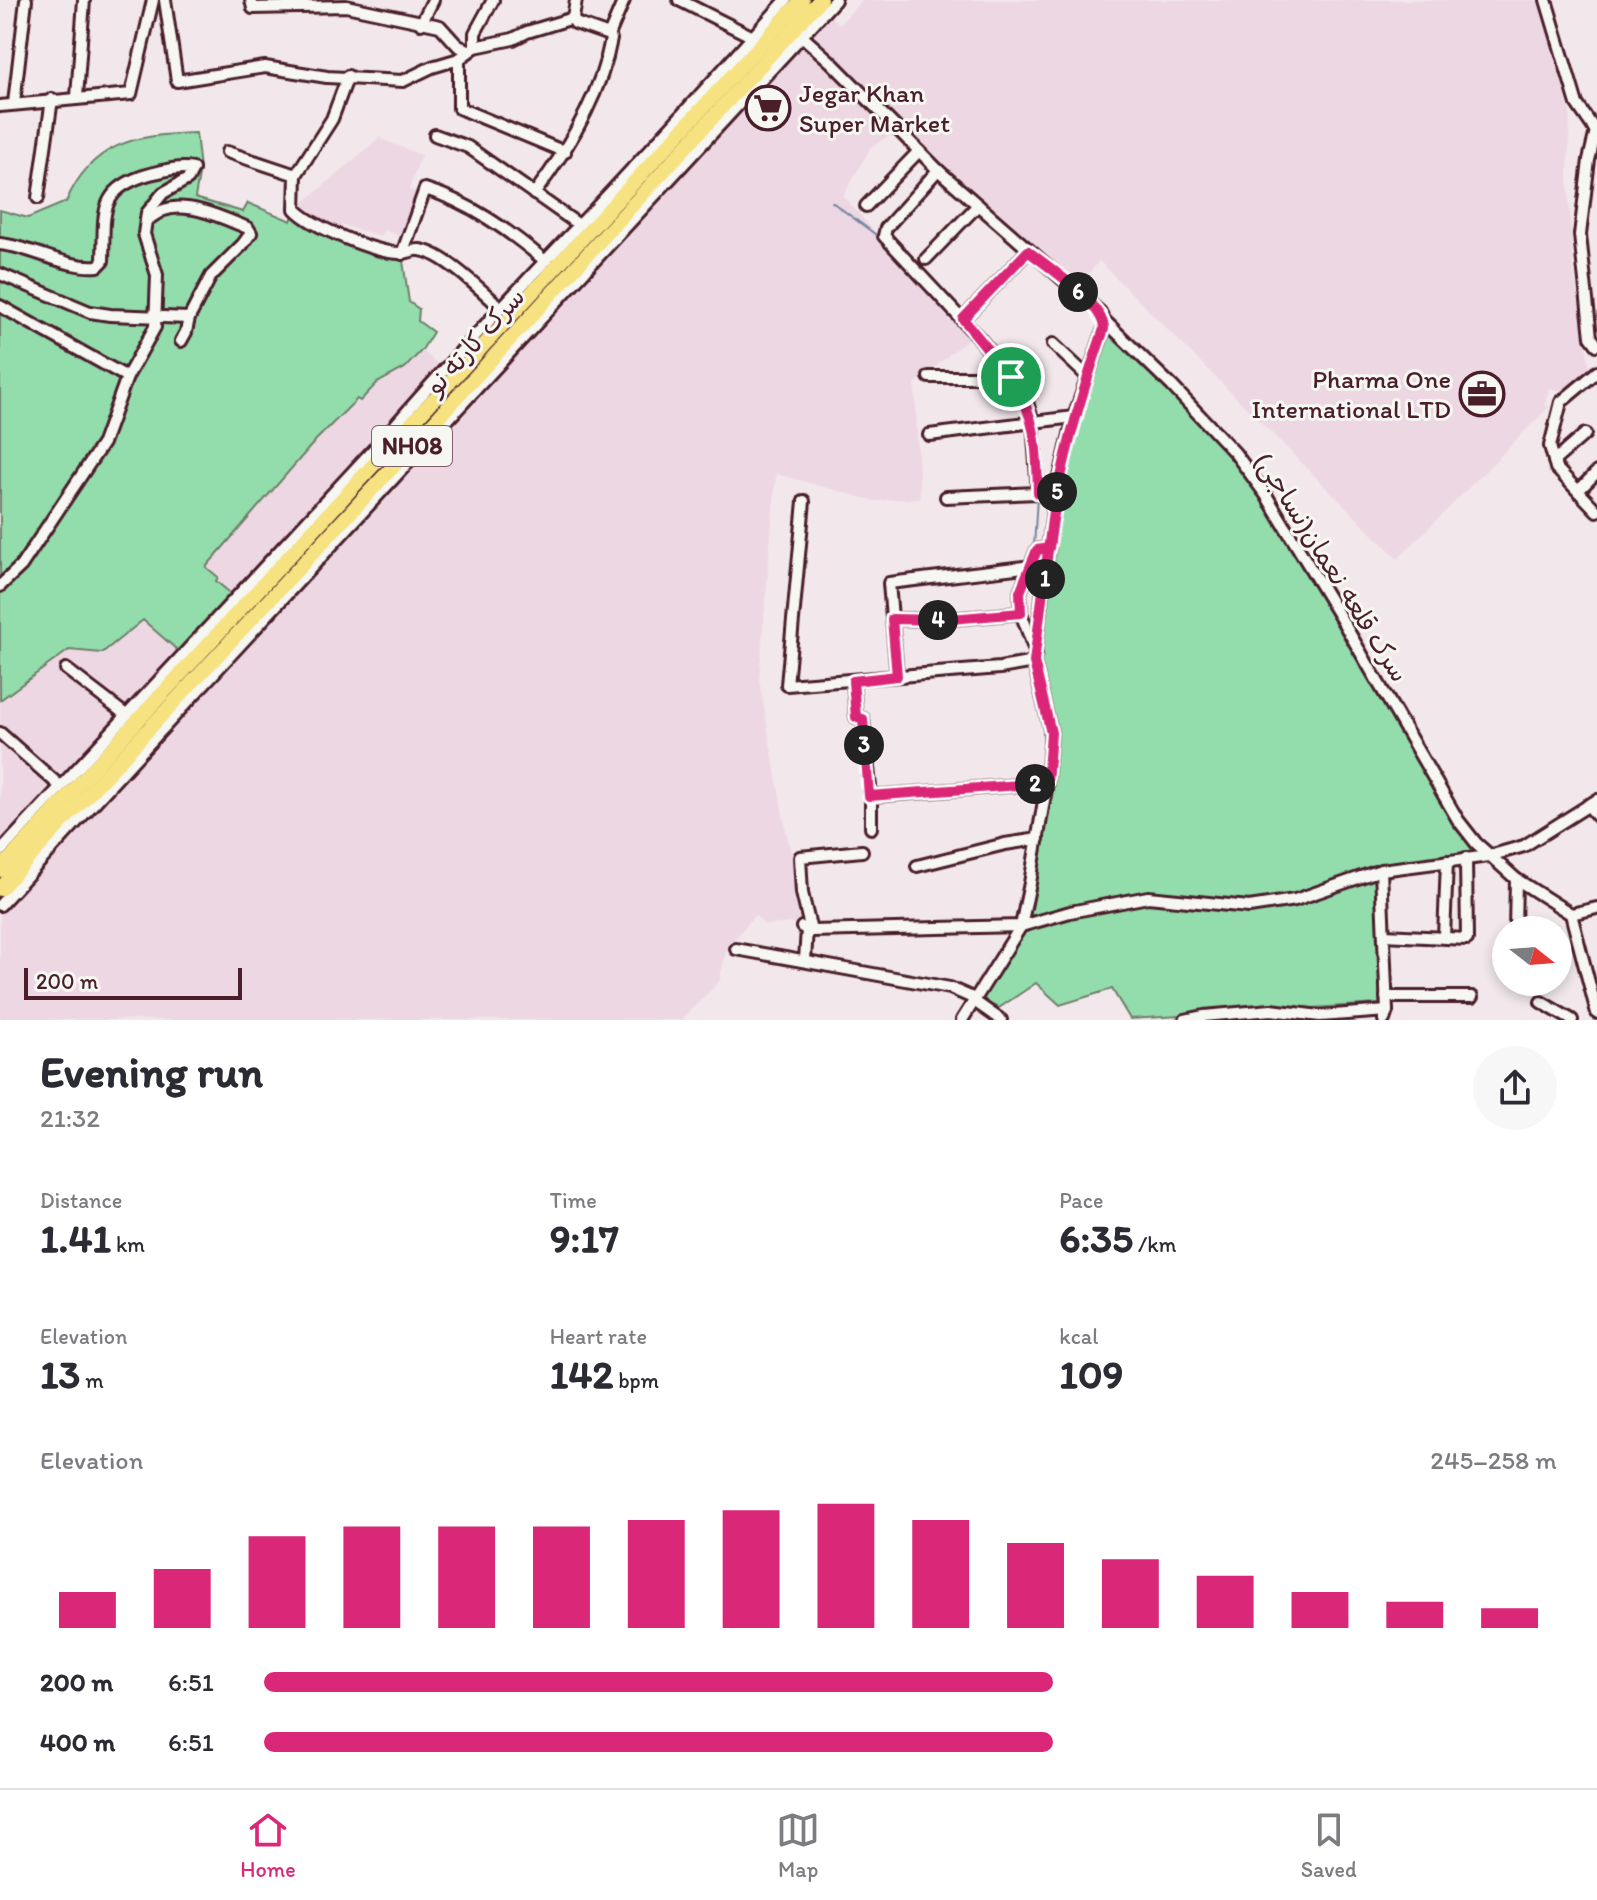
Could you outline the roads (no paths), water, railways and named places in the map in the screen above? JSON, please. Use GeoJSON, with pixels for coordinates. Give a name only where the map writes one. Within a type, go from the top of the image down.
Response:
{"type":"FeatureCollection","features":[{"type":"Feature","properties":{"kind":"highway","name":"سرک کارته نو"},"geometry":{"type":"LineString","coordinates":[[0,889],[756,50],[797,33],[820,0]]}},
{"type":"Feature","properties":{"kind":"highway","name":"NH08"},"geometry":{"type":"LineString","coordinates":[[0,870],[270,587],[692,110],[756,50],[794,1]]}},
{"type":"Feature","properties":{"kind":"street"},"geometry":{"type":"LineString","coordinates":[[14,103],[26,0]]}},
{"type":"Feature","properties":{"kind":"street"},"geometry":{"type":"LineString","coordinates":[[77,97],[84,0]]}},
{"type":"Feature","properties":{"kind":"street"},"geometry":{"type":"LineString","coordinates":[[0,106],[131,94],[153,0]]}},
{"type":"Feature","properties":{"kind":"street"},"geometry":{"type":"LineString","coordinates":[[165,0],[177,81],[265,67],[327,77],[403,81],[432,67],[459,59],[472,49],[513,39],[573,18]]}},
{"type":"Feature","properties":{"kind":"street"},"geometry":{"type":"LineString","coordinates":[[251,0],[253,8],[367,5],[421,24],[440,26],[458,46],[472,49]]}},
{"type":"Feature","properties":{"kind":"street"},"geometry":{"type":"LineString","coordinates":[[421,24],[433,0]]}},
{"type":"Feature","properties":{"kind":"street"},"geometry":{"type":"LineString","coordinates":[[472,49],[475,33],[493,0]]}},
{"type":"Feature","properties":{"kind":"street"},"geometry":{"type":"LineString","coordinates":[[576,0],[575,23],[609,35]]}},
{"type":"Feature","properties":{"kind":"street"},"geometry":{"type":"LineString","coordinates":[[534,194],[565,152],[609,54],[609,35],[624,0]]}},
{"type":"Feature","properties":{"kind":"street"},"geometry":{"type":"LineString","coordinates":[[679,0],[756,50]]}},
{"type":"Feature","properties":{"kind":"street"},"geometry":{"type":"LineString","coordinates":[[0,905],[511,355],[797,33],[835,0]]}},
{"type":"Feature","properties":{"kind":"street"},"geometry":{"type":"LineString","coordinates":[[1546,0],[1577,104],[1596,132],[1589,160],[1580,235],[1591,337],[1597,345]]}},
{"type":"Feature","properties":{"kind":"street","name":"سرک قلعه نعمان(نساجی)"},"geometry":{"type":"LineString","coordinates":[[797,33],[831,62],[938,170],[1100,312],[1104,320],[1235,453],[1266,495],[1458,820],[1489,856],[1516,879],[1571,914]]}},
{"type":"Feature","properties":{"kind":"street"},"geometry":{"type":"LineString","coordinates":[[459,59],[459,108],[565,152]]}},
{"type":"Feature","properties":{"kind":"street"},"geometry":{"type":"LineString","coordinates":[[348,76],[332,119],[296,175],[295,209],[302,217],[355,243],[402,254],[423,251],[456,268],[500,307]]}},
{"type":"Feature","properties":{"kind":"street"},"geometry":{"type":"LineString","coordinates":[[38,198],[52,99]]}},
{"type":"Feature","properties":{"kind":"street"},"geometry":{"type":"LineString","coordinates":[[0,852],[384,438],[500,307],[692,110]]}},
{"type":"Feature","properties":{"kind":"street"},"geometry":{"type":"LineString","coordinates":[[435,135],[468,147],[579,225]]}},
{"type":"Feature","properties":{"kind":"street"},"geometry":{"type":"LineString","coordinates":[[866,206],[919,151]]}},
{"type":"Feature","properties":{"kind":"street"},"geometry":{"type":"LineString","coordinates":[[227,152],[296,175]]}},
{"type":"Feature","properties":{"kind":"street"},"geometry":{"type":"LineString","coordinates":[[0,244],[21,246],[75,264],[98,266],[103,261],[105,206],[117,189],[143,176],[193,169],[188,179],[163,193],[152,204],[144,234],[157,275],[156,317],[149,340],[127,377],[103,443],[21,566],[0,586]]}},
{"type":"Feature","properties":{"kind":"street"},"geometry":{"type":"LineString","coordinates":[[938,170],[886,228],[884,236],[963,319],[1011,377],[1027,402],[1033,422],[1038,493]]}},
{"type":"Feature","properties":{"kind":"street"},"geometry":{"type":"LineString","coordinates":[[402,254],[425,189],[447,196],[490,220],[544,260]]}},
{"type":"Feature","properties":{"kind":"street"},"geometry":{"type":"LineString","coordinates":[[926,259],[978,205]]}},
{"type":"Feature","properties":{"kind":"street"},"geometry":{"type":"LineString","coordinates":[[147,220],[165,209],[181,207],[248,228],[251,233],[211,276],[181,341]]}},
{"type":"Feature","properties":{"kind":"street"},"geometry":{"type":"LineString","coordinates":[[963,319],[1028,251]]}},
{"type":"Feature","properties":{"kind":"street"},"geometry":{"type":"LineString","coordinates":[[0,274],[90,312],[189,318]]}},
{"type":"Feature","properties":{"kind":"street"},"geometry":{"type":"LineString","coordinates":[[0,306],[127,377]]}},
{"type":"Feature","properties":{"kind":"street"},"geometry":{"type":"LineString","coordinates":[[1035,658],[1054,503],[1074,417],[1104,329],[1104,320]]}},
{"type":"Feature","properties":{"kind":"street"},"geometry":{"type":"LineString","coordinates":[[1053,344],[1087,376]]}},
{"type":"Feature","properties":{"kind":"street"},"geometry":{"type":"LineString","coordinates":[[1595,506],[1556,468],[1550,446],[1561,402],[1597,372]]}},
{"type":"Feature","properties":{"kind":"street"},"geometry":{"type":"LineString","coordinates":[[929,377],[1011,377]]}},
{"type":"Feature","properties":{"kind":"street"},"geometry":{"type":"LineString","coordinates":[[929,435],[1056,422],[1074,417]]}},
{"type":"Feature","properties":{"kind":"street"},"geometry":{"type":"LineString","coordinates":[[1554,461],[1585,434]]}},
{"type":"Feature","properties":{"kind":"street"},"geometry":{"type":"LineString","coordinates":[[1578,491],[1597,472]]}},
{"type":"Feature","properties":{"kind":"street"},"geometry":{"type":"LineString","coordinates":[[946,497],[1038,493],[1054,503]]}},
{"type":"Feature","properties":{"kind":"street"},"geometry":{"type":"LineString","coordinates":[[804,501],[787,685],[853,681],[1035,658]]}},
{"type":"Feature","properties":{"kind":"street"},"geometry":{"type":"LineString","coordinates":[[962,1020],[1021,926],[1038,839],[1051,733],[1035,658],[1021,613],[1020,592],[1037,550],[1049,548]]}},
{"type":"Feature","properties":{"kind":"street"},"geometry":{"type":"LineString","coordinates":[[897,676],[889,583],[1032,566]]}},
{"type":"Feature","properties":{"kind":"street"},"geometry":{"type":"LineString","coordinates":[[892,619],[939,620],[1021,613]]}},
{"type":"Feature","properties":{"kind":"street"},"geometry":{"type":"LineString","coordinates":[[66,669],[126,715]]}},
{"type":"Feature","properties":{"kind":"street"},"geometry":{"type":"LineString","coordinates":[[853,681],[856,717],[863,719],[871,828]]}},
{"type":"Feature","properties":{"kind":"street"},"geometry":{"type":"LineString","coordinates":[[0,733],[60,786]]}},
{"type":"Feature","properties":{"kind":"street"},"geometry":{"type":"LineString","coordinates":[[871,796],[1047,783]]}},
{"type":"Feature","properties":{"kind":"street"},"geometry":{"type":"LineString","coordinates":[[806,929],[1021,926],[1070,912],[1148,897],[1249,907],[1295,900],[1381,870],[1489,856],[1524,846],[1592,802],[1597,816]]}},
{"type":"Feature","properties":{"kind":"street"},"geometry":{"type":"LineString","coordinates":[[917,866],[1038,839]]}},
{"type":"Feature","properties":{"kind":"street"},"geometry":{"type":"LineString","coordinates":[[805,960],[806,929],[800,857],[862,851]]}},
{"type":"Feature","properties":{"kind":"street"},"geometry":{"type":"LineString","coordinates":[[1384,935],[1467,939],[1466,858]]}},
{"type":"Feature","properties":{"kind":"street"},"geometry":{"type":"LineString","coordinates":[[1444,937],[1447,861]]}},
{"type":"Feature","properties":{"kind":"street"},"geometry":{"type":"LineString","coordinates":[[1185,1020],[1271,1010],[1320,1016],[1386,1015],[1381,870]]}},
{"type":"Feature","properties":{"kind":"street"},"geometry":{"type":"LineString","coordinates":[[1515,916],[1516,879]]}},
{"type":"Feature","properties":{"kind":"street"},"geometry":{"type":"LineString","coordinates":[[1597,908],[1571,914],[1597,1013]]}},
{"type":"Feature","properties":{"kind":"street"},"geometry":{"type":"LineString","coordinates":[[736,949],[950,988],[975,1000],[1001,1020]]}},
{"type":"Feature","properties":{"kind":"street"},"geometry":{"type":"LineString","coordinates":[[1386,997],[1472,997]]}},
{"type":"Feature","properties":{"kind":"street"},"geometry":{"type":"LineString","coordinates":[[1541,1002],[1572,1020]]}},
{"type":"Feature","properties":{"kind":"waterway"},"geometry":{"type":"LineString","coordinates":[[832,202],[879,237]]}},
{"type":"Feature","properties":{"kind":"waterway"},"geometry":{"type":"LineString","coordinates":[[951,315],[998,373]]}},
{"type":"Feature","properties":{"kind":"waterway"},"geometry":{"type":"LineString","coordinates":[[1004,381],[1012,390],[1026,420]]}},
{"type":"Feature","properties":{"kind":"waterway"},"geometry":{"type":"LineString","coordinates":[[1034,547],[1037,497]]}},
{"type":"Feature","properties":{"kind":"waterway"},"geometry":{"type":"LineString","coordinates":[[1043,719],[1043,743]]}},
{"type":"Feature","properties":{"kind":"place","name":"Jegar Khan Super Market"},"geometry":{"type":"Point","coordinates":[768,108]}},
{"type":"Feature","properties":{"kind":"place","name":"Pharma One International LTD"},"geometry":{"type":"Point","coordinates":[1482,394]}}]}
